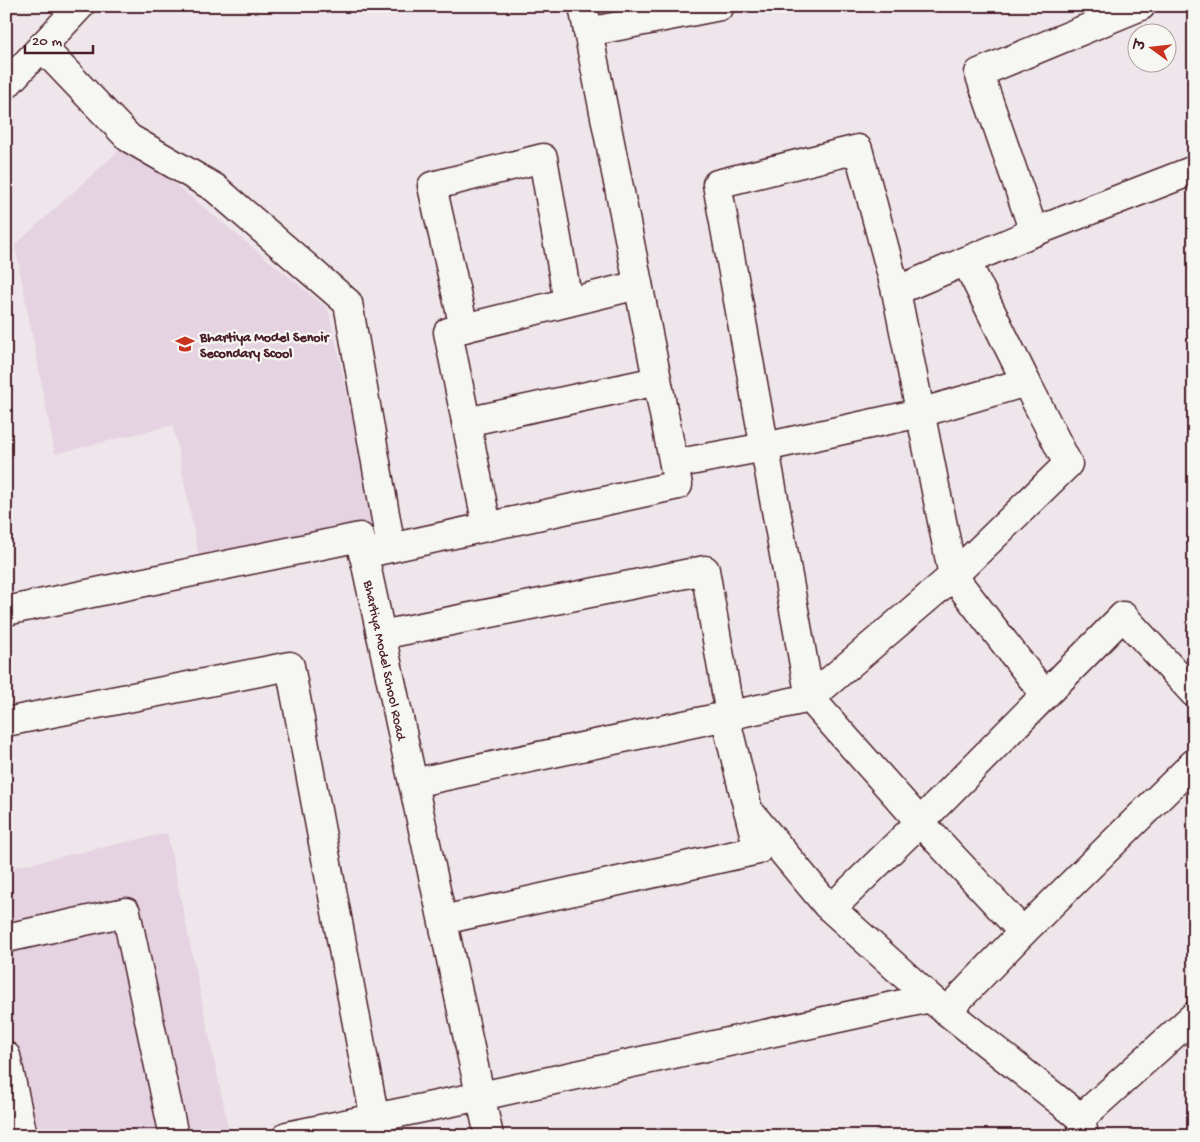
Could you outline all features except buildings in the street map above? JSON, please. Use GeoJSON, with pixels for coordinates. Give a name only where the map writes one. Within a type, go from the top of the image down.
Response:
{"type":"FeatureCollection","features":[{"type":"Feature","properties":{"kind":"street"},"geometry":{"type":"LineString","coordinates":[[364,554],[678,485],[585,19],[720,6]]}},
{"type":"Feature","properties":{"kind":"street"},"geometry":{"type":"LineString","coordinates":[[1034,232],[979,73],[1141,6]]}},
{"type":"Feature","properties":{"kind":"street"},"geometry":{"type":"LineString","coordinates":[[6,85],[42,47],[66,11]]}},
{"type":"Feature","properties":{"kind":"street"},"geometry":{"type":"LineString","coordinates":[[42,47],[129,138],[215,188],[348,302],[391,548]]}},
{"type":"Feature","properties":{"kind":"street"},"geometry":{"type":"LineString","coordinates":[[1023,932],[920,822],[810,698],[717,184],[858,150],[896,291],[953,576],[1045,695]]}},
{"type":"Feature","properties":{"kind":"street"},"geometry":{"type":"LineString","coordinates":[[464,328],[432,186],[543,158],[568,302]]}},
{"type":"Feature","properties":{"kind":"street"},"geometry":{"type":"LineString","coordinates":[[896,291],[1034,232],[1194,170]]}},
{"type":"Feature","properties":{"kind":"street"},"geometry":{"type":"LineString","coordinates":[[413,783],[810,698],[953,576],[1068,464],[966,261]]}},
{"type":"Feature","properties":{"kind":"street"},"geometry":{"type":"LineString","coordinates":[[488,526],[448,332],[638,285]]}},
{"type":"Feature","properties":{"kind":"street"},"geometry":{"type":"LineString","coordinates":[[466,422],[658,381]]}},
{"type":"Feature","properties":{"kind":"street"},"geometry":{"type":"LineString","coordinates":[[674,464],[765,447],[920,413],[1026,382]]}},
{"type":"Feature","properties":{"kind":"street","name":"Bhartiya Model School Road"},"geometry":{"type":"LineString","coordinates":[[6,611],[360,537],[489,1136]]}},
{"type":"Feature","properties":{"kind":"street"},"geometry":{"type":"LineString","coordinates":[[381,635],[705,570],[728,715],[758,850],[443,920]]}},
{"type":"Feature","properties":{"kind":"street"},"geometry":{"type":"LineString","coordinates":[[832,908],[920,822],[1123,616],[1194,693]]}},
{"type":"Feature","properties":{"kind":"street"},"geometry":{"type":"LineString","coordinates":[[6,722],[290,666],[376,1127]]}},
{"type":"Feature","properties":{"kind":"street"},"geometry":{"type":"LineString","coordinates":[[287,1136],[376,1127],[481,1096],[939,1005],[1023,932],[1194,763]]}},
{"type":"Feature","properties":{"kind":"street"},"geometry":{"type":"LineString","coordinates":[[748,810],[832,908],[939,1005],[1082,1127],[1194,1016]]}},
{"type":"Feature","properties":{"kind":"street"},"geometry":{"type":"LineString","coordinates":[[6,938],[126,912],[174,1136]]}},
{"type":"Feature","properties":{"kind":"street"},"geometry":{"type":"LineString","coordinates":[[6,1056],[23,1136]]}},
{"type":"Feature","properties":{"kind":"shaded area","name":"Bhartiya Model Senoir Secondary Scool"},"geometry":{"type":"Polygon","coordinates":[[[126,144],[328,309],[377,524],[199,557],[173,425],[55,454],[15,245],[126,144]]]}},
{"type":"Feature","properties":{"kind":"shaded area"},"geometry":{"type":"Polygon","coordinates":[[[167,833],[230,1136],[6,1136],[6,869],[167,833]]]}},
{"type":"Feature","properties":{"kind":"place","name":"Bhartiya Model Senoir Secondary Scool"},"geometry":{"type":"Point","coordinates":[185,344]}}]}
